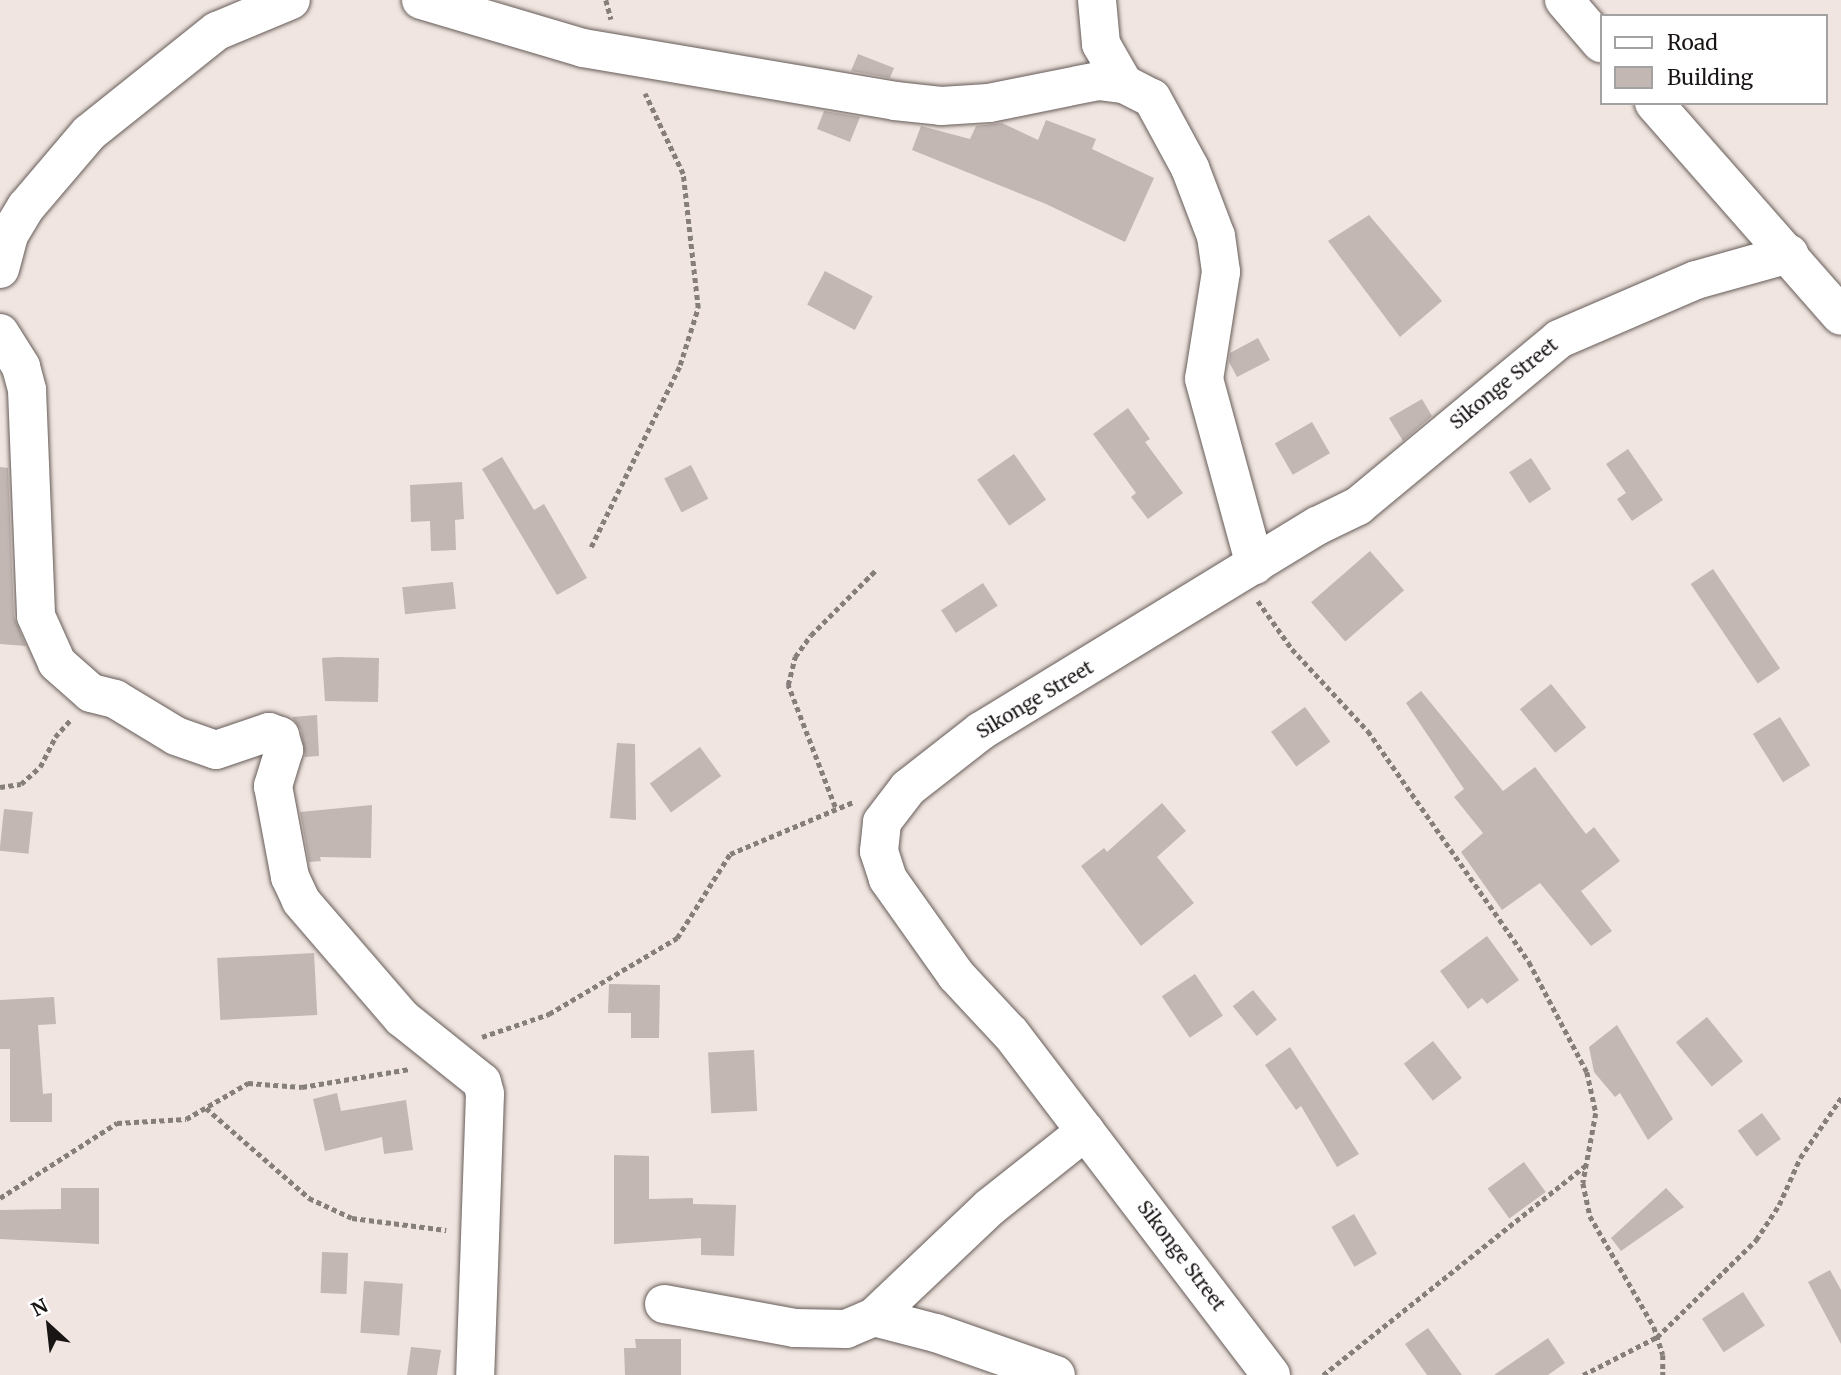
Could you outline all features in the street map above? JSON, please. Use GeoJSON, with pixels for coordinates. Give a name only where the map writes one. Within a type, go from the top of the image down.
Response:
{"type":"FeatureCollection","features":[{"type":"Feature","properties":{"kind":"street"},"geometry":{"type":"LineString","coordinates":[[1,264],[9,234],[26,207],[89,133],[223,15],[291,0]]}},
{"type":"Feature","properties":{"kind":"street"},"geometry":{"type":"LineString","coordinates":[[421,0],[583,48],[625,54],[696,71],[941,106],[989,103],[1098,81],[1124,84],[1152,98],[1168,121],[1216,236],[1221,272],[1204,379],[1249,569]]}},
{"type":"Feature","properties":{"kind":"street"},"geometry":{"type":"LineString","coordinates":[[1097,0],[1101,44],[1124,84]]}},
{"type":"Feature","properties":{"kind":"street"},"geometry":{"type":"LineString","coordinates":[[1564,0],[1600,42]]}},
{"type":"Feature","properties":{"kind":"street"},"geometry":{"type":"LineString","coordinates":[[1656,105],[1841,316]]}},
{"type":"Feature","properties":{"kind":"street","name":"Sikonge Street"},"geometry":{"type":"LineString","coordinates":[[1271,1375],[1010,1033],[956,975],[888,879],[879,852],[882,822],[908,788],[981,731],[1358,506],[1559,339],[1696,280],[1789,254]]}},
{"type":"Feature","properties":{"kind":"street"},"geometry":{"type":"LineString","coordinates":[[0,333],[21,367],[27,390],[36,616],[57,663],[91,693],[115,699],[176,736],[216,750],[269,732],[279,736],[284,750],[273,786],[290,877],[301,901],[371,986],[402,1018],[475,1073],[485,1094],[475,1375]]}},
{"type":"Feature","properties":{"kind":"street"},"geometry":{"type":"LineString","coordinates":[[664,1304],[794,1328],[846,1329],[874,1317],[990,1206],[1086,1131]]}},
{"type":"Feature","properties":{"kind":"street"},"geometry":{"type":"LineString","coordinates":[[874,1317],[936,1333],[1056,1375]]}},
{"type":"Feature","properties":{"kind":"path"},"geometry":{"type":"LineString","coordinates":[[590,547],[680,365],[698,308],[683,174],[625,54]]}},
{"type":"Feature","properties":{"kind":"path"},"geometry":{"type":"LineString","coordinates":[[1249,569],[1267,619],[1368,731],[1529,962],[1587,1072],[1596,1104],[1583,1183],[1590,1216],[1657,1337],[1663,1375]]}},
{"type":"Feature","properties":{"kind":"path"},"geometry":{"type":"LineString","coordinates":[[835,807],[788,685],[795,657],[811,635],[875,571]]}},
{"type":"Feature","properties":{"kind":"path"},"geometry":{"type":"LineString","coordinates":[[0,788],[21,784],[40,767],[55,737],[91,693]]}},
{"type":"Feature","properties":{"kind":"path"},"geometry":{"type":"LineString","coordinates":[[0,1198],[117,1123],[172,1122],[206,1108],[248,1083],[302,1087],[422,1066],[454,1057],[549,1014],[677,938],[730,854],[835,807],[908,788]]}},
{"type":"Feature","properties":{"kind":"path"},"geometry":{"type":"LineString","coordinates":[[1583,1375],[1657,1337],[1756,1240],[1779,1205],[1800,1158],[1841,1098]]}},
{"type":"Feature","properties":{"kind":"path"},"geometry":{"type":"LineString","coordinates":[[206,1108],[309,1198],[352,1218],[478,1233]]}},
{"type":"Feature","properties":{"kind":"path"},"geometry":{"type":"LineString","coordinates":[[1323,1375],[1585,1166]]}},
{"type":"Feature","properties":{"kind":"building"},"geometry":{"type":"Polygon","coordinates":[[[858,54],[894,68],[890,78],[851,71],[858,54]]]}},
{"type":"Feature","properties":{"kind":"building"},"geometry":{"type":"Polygon","coordinates":[[[824,111],[860,117],[850,142],[817,129],[824,111]]]}},
{"type":"Feature","properties":{"kind":"building"},"geometry":{"type":"Polygon","coordinates":[[[1046,120],[1096,139],[1092,149],[1154,178],[1125,242],[1046,204],[912,150],[921,126],[970,139],[976,126],[1002,123],[1038,140],[1046,120]]]}},
{"type":"Feature","properties":{"kind":"building"},"geometry":{"type":"Polygon","coordinates":[[[1369,215],[1442,301],[1400,337],[1328,241],[1369,215]]]}},
{"type":"Feature","properties":{"kind":"building"},"geometry":{"type":"Polygon","coordinates":[[[825,271],[873,296],[855,330],[807,305],[825,271]]]}},
{"type":"Feature","properties":{"kind":"building"},"geometry":{"type":"Polygon","coordinates":[[[1258,338],[1270,360],[1237,377],[1229,362],[1230,353],[1258,338]]]}},
{"type":"Feature","properties":{"kind":"building"},"geometry":{"type":"Polygon","coordinates":[[[1422,399],[1432,416],[1403,441],[1389,418],[1422,399]]]}},
{"type":"Feature","properties":{"kind":"building"},"geometry":{"type":"Polygon","coordinates":[[[1128,408],[1150,439],[1145,442],[1183,493],[1148,519],[1131,497],[1136,493],[1093,434],[1128,408]]]}},
{"type":"Feature","properties":{"kind":"building"},"geometry":{"type":"Polygon","coordinates":[[[1312,422],[1330,453],[1293,475],[1275,444],[1312,422]]]}},
{"type":"Feature","properties":{"kind":"building"},"geometry":{"type":"Polygon","coordinates":[[[1628,449],[1663,500],[1632,521],[1617,499],[1626,493],[1606,464],[1628,449]]]}},
{"type":"Feature","properties":{"kind":"building"},"geometry":{"type":"Polygon","coordinates":[[[1014,454],[1046,500],[1009,526],[977,480],[1014,454]]]}},
{"type":"Feature","properties":{"kind":"building"},"geometry":{"type":"Polygon","coordinates":[[[502,457],[534,510],[544,504],[587,578],[557,595],[482,469],[502,457]]]}},
{"type":"Feature","properties":{"kind":"building"},"geometry":{"type":"Polygon","coordinates":[[[1531,458],[1551,489],[1529,503],[1509,472],[1531,458]]]}},
{"type":"Feature","properties":{"kind":"building"},"geometry":{"type":"Polygon","coordinates":[[[691,465],[708,499],[682,512],[664,479],[691,465]]]}},
{"type":"Feature","properties":{"kind":"building"},"geometry":{"type":"Polygon","coordinates":[[[0,467],[8,468],[14,617],[26,646],[0,644],[0,467]]]}},
{"type":"Feature","properties":{"kind":"building"},"geometry":{"type":"Polygon","coordinates":[[[462,482],[464,519],[455,520],[456,550],[431,551],[430,521],[411,522],[410,485],[462,482]]]}},
{"type":"Feature","properties":{"kind":"building"},"geometry":{"type":"Polygon","coordinates":[[[1370,551],[1404,590],[1345,641],[1311,602],[1370,551]]]}},
{"type":"Feature","properties":{"kind":"building"},"geometry":{"type":"Polygon","coordinates":[[[1713,569],[1780,668],[1758,684],[1691,584],[1713,569]]]}},
{"type":"Feature","properties":{"kind":"building"},"geometry":{"type":"Polygon","coordinates":[[[453,582],[456,609],[405,614],[402,587],[453,582]]]}},
{"type":"Feature","properties":{"kind":"building"},"geometry":{"type":"Polygon","coordinates":[[[983,583],[998,606],[956,633],[941,610],[983,583]]]}},
{"type":"Feature","properties":{"kind":"building"},"geometry":{"type":"Polygon","coordinates":[[[322,658],[379,658],[378,702],[325,701],[322,658]]]}},
{"type":"Feature","properties":{"kind":"building"},"geometry":{"type":"Polygon","coordinates":[[[1551,684],[1586,728],[1555,753],[1520,709],[1551,684]]]}},
{"type":"Feature","properties":{"kind":"building"},"geometry":{"type":"Polygon","coordinates":[[[1421,691],[1503,791],[1535,767],[1586,834],[1594,827],[1620,861],[1581,891],[1612,931],[1591,946],[1540,883],[1502,910],[1461,852],[1483,833],[1454,797],[1464,789],[1406,703],[1421,691]]]}},
{"type":"Feature","properties":{"kind":"building"},"geometry":{"type":"Polygon","coordinates":[[[1305,707],[1330,742],[1296,766],[1271,732],[1305,707]]]}},
{"type":"Feature","properties":{"kind":"building"},"geometry":{"type":"Polygon","coordinates":[[[317,715],[319,756],[305,757],[301,730],[292,717],[317,715]]]}},
{"type":"Feature","properties":{"kind":"building"},"geometry":{"type":"Polygon","coordinates":[[[1780,717],[1810,765],[1783,782],[1753,734],[1780,717]]]}},
{"type":"Feature","properties":{"kind":"building"},"geometry":{"type":"Polygon","coordinates":[[[617,743],[635,744],[636,820],[610,818],[617,743]]]}},
{"type":"Feature","properties":{"kind":"building"},"geometry":{"type":"Polygon","coordinates":[[[700,747],[721,776],[671,813],[650,783],[700,747]]]}},
{"type":"Feature","properties":{"kind":"building"},"geometry":{"type":"Polygon","coordinates":[[[1162,803],[1186,831],[1157,857],[1194,903],[1141,946],[1081,866],[1104,848],[1107,852],[1162,803]]]}},
{"type":"Feature","properties":{"kind":"building"},"geometry":{"type":"Polygon","coordinates":[[[372,805],[371,858],[320,857],[321,861],[309,862],[300,812],[372,805]]]}},
{"type":"Feature","properties":{"kind":"building"},"geometry":{"type":"Polygon","coordinates":[[[4,809],[33,812],[28,854],[0,851],[4,809]]]}},
{"type":"Feature","properties":{"kind":"building"},"geometry":{"type":"Polygon","coordinates":[[[1487,936],[1519,980],[1487,1004],[1482,998],[1468,1009],[1440,971],[1487,936]]]}},
{"type":"Feature","properties":{"kind":"building"},"geometry":{"type":"Polygon","coordinates":[[[314,953],[317,1015],[220,1020],[217,958],[314,953]]]}},
{"type":"Feature","properties":{"kind":"building"},"geometry":{"type":"Polygon","coordinates":[[[1195,974],[1223,1015],[1190,1038],[1162,996],[1195,974]]]}},
{"type":"Feature","properties":{"kind":"building"},"geometry":{"type":"Polygon","coordinates":[[[609,984],[660,985],[659,1038],[631,1038],[631,1013],[608,1013],[609,984]]]}},
{"type":"Feature","properties":{"kind":"building"},"geometry":{"type":"Polygon","coordinates":[[[1253,990],[1277,1020],[1257,1036],[1233,1006],[1253,990]]]}},
{"type":"Feature","properties":{"kind":"building"},"geometry":{"type":"Polygon","coordinates":[[[54,997],[56,1024],[38,1025],[43,1094],[52,1093],[52,1122],[10,1122],[10,1049],[0,1049],[0,1000],[54,997]]]}},
{"type":"Feature","properties":{"kind":"building"},"geometry":{"type":"Polygon","coordinates":[[[1707,1017],[1743,1061],[1712,1086],[1676,1042],[1707,1017]]]}},
{"type":"Feature","properties":{"kind":"building"},"geometry":{"type":"Polygon","coordinates":[[[1617,1025],[1673,1119],[1648,1140],[1620,1093],[1615,1097],[1594,1072],[1589,1047],[1617,1025]]]}},
{"type":"Feature","properties":{"kind":"building"},"geometry":{"type":"Polygon","coordinates":[[[1433,1041],[1462,1078],[1433,1101],[1404,1064],[1433,1041]]]}},
{"type":"Feature","properties":{"kind":"building"},"geometry":{"type":"Polygon","coordinates":[[[1290,1047],[1359,1154],[1337,1167],[1301,1106],[1296,1110],[1265,1065],[1290,1047]]]}},
{"type":"Feature","properties":{"kind":"building"},"geometry":{"type":"Polygon","coordinates":[[[754,1050],[757,1111],[711,1113],[708,1052],[754,1050]]]}},
{"type":"Feature","properties":{"kind":"building"},"geometry":{"type":"Polygon","coordinates":[[[337,1093],[341,1111],[406,1100],[413,1150],[384,1154],[382,1137],[325,1151],[313,1099],[337,1093]]]}},
{"type":"Feature","properties":{"kind":"building"},"geometry":{"type":"Polygon","coordinates":[[[1762,1113],[1781,1139],[1757,1157],[1738,1131],[1762,1113]]]}},
{"type":"Feature","properties":{"kind":"building"},"geometry":{"type":"Polygon","coordinates":[[[614,1155],[649,1156],[649,1199],[693,1198],[693,1204],[736,1205],[734,1256],[701,1255],[701,1238],[614,1244],[614,1155]]]}},
{"type":"Feature","properties":{"kind":"building"},"geometry":{"type":"Polygon","coordinates":[[[1524,1162],[1546,1192],[1509,1218],[1488,1188],[1524,1162]]]}},
{"type":"Feature","properties":{"kind":"building"},"geometry":{"type":"Polygon","coordinates":[[[61,1188],[99,1188],[99,1244],[0,1239],[0,1210],[61,1209],[61,1188]]]}},
{"type":"Feature","properties":{"kind":"building"},"geometry":{"type":"Polygon","coordinates":[[[1666,1188],[1684,1207],[1621,1251],[1611,1238],[1666,1188]]]}},
{"type":"Feature","properties":{"kind":"building"},"geometry":{"type":"Polygon","coordinates":[[[1354,1214],[1377,1254],[1354,1267],[1331,1227],[1354,1214]]]}},
{"type":"Feature","properties":{"kind":"building"},"geometry":{"type":"Polygon","coordinates":[[[322,1252],[348,1253],[347,1294],[321,1293],[322,1252]]]}},
{"type":"Feature","properties":{"kind":"building"},"geometry":{"type":"Polygon","coordinates":[[[1830,1270],[1841,1290],[1841,1344],[1808,1282],[1830,1270]]]}},
{"type":"Feature","properties":{"kind":"building"},"geometry":{"type":"Polygon","coordinates":[[[364,1281],[403,1284],[399,1336],[360,1333],[364,1281]]]}},
{"type":"Feature","properties":{"kind":"building"},"geometry":{"type":"Polygon","coordinates":[[[1743,1292],[1765,1326],[1724,1352],[1702,1319],[1743,1292]]]}},
{"type":"Feature","properties":{"kind":"building"},"geometry":{"type":"Polygon","coordinates":[[[1428,1328],[1462,1375],[1427,1375],[1405,1344],[1428,1328]]]}},
{"type":"Feature","properties":{"kind":"building"},"geometry":{"type":"Polygon","coordinates":[[[1548,1338],[1565,1363],[1548,1375],[1494,1375],[1548,1338]]]}},
{"type":"Feature","properties":{"kind":"building"},"geometry":{"type":"Polygon","coordinates":[[[635,1339],[681,1339],[681,1375],[625,1375],[624,1348],[636,1348],[635,1339]]]}},
{"type":"Feature","properties":{"kind":"building"},"geometry":{"type":"Polygon","coordinates":[[[411,1347],[441,1350],[437,1375],[407,1375],[411,1347]]]}}]}
